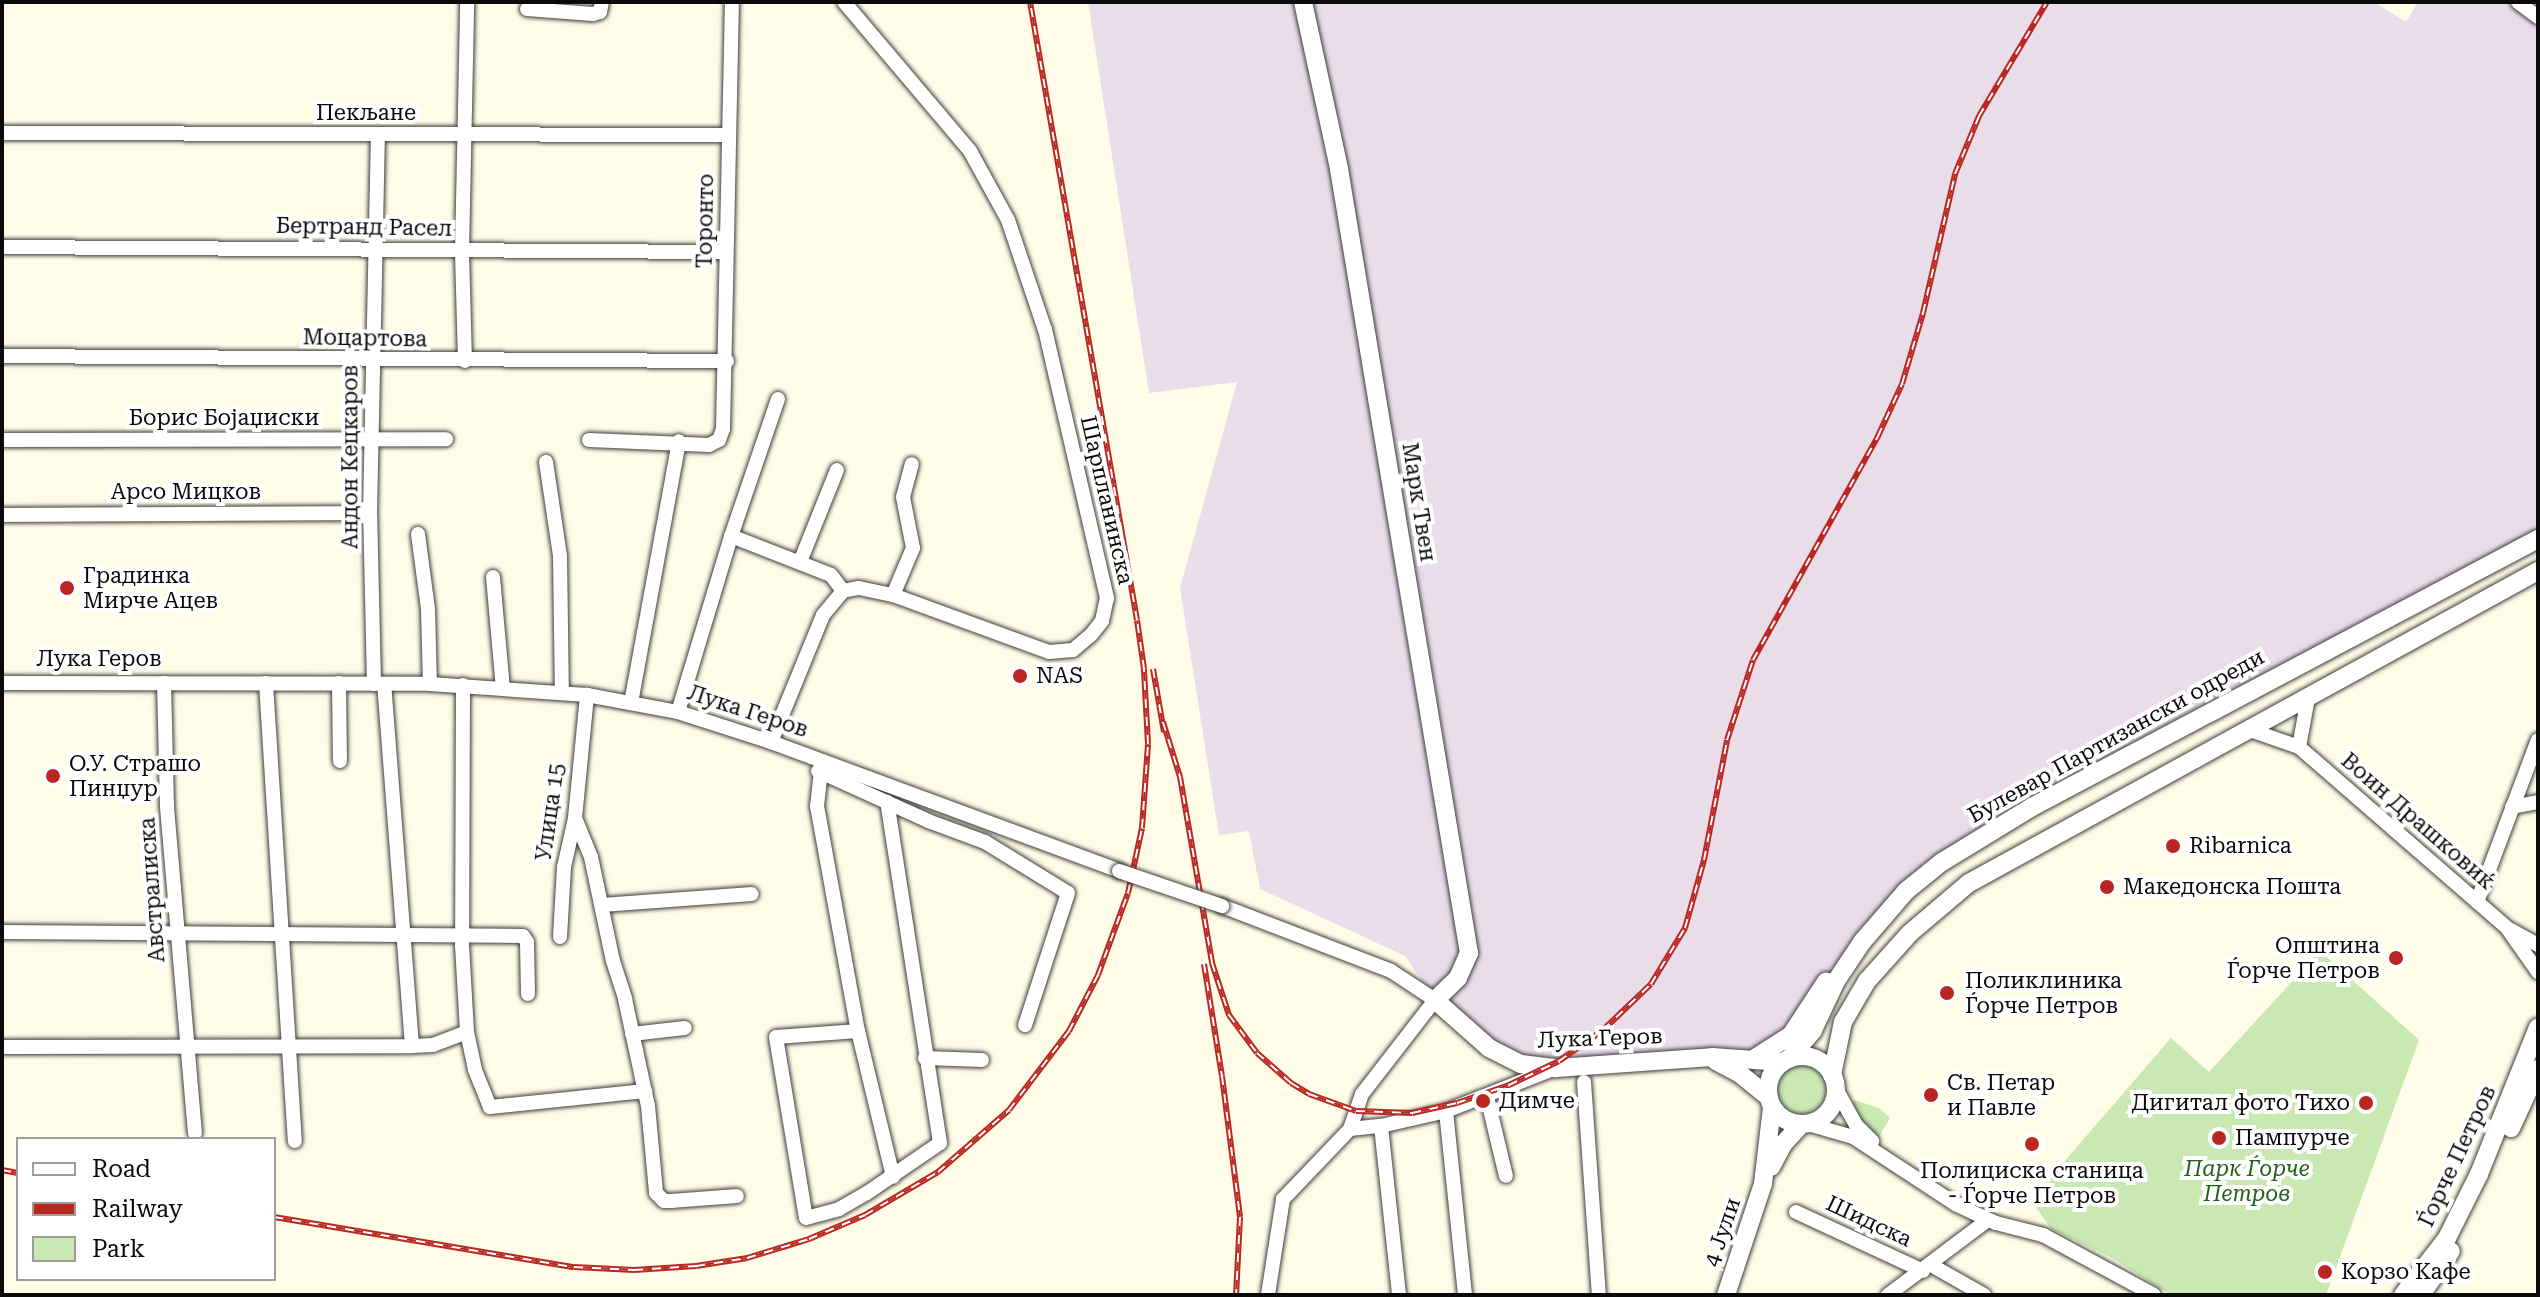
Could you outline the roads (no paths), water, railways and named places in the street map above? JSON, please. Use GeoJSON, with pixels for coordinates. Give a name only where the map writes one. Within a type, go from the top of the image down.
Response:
{"type":"FeatureCollection","features":[{"type":"Feature","properties":{"kind":"street"},"geometry":{"type":"LineString","coordinates":[[465,361],[462,251],[467,2]]}},
{"type":"Feature","properties":{"kind":"street"},"geometry":{"type":"LineString","coordinates":[[527,9],[593,14],[600,12],[602,2]]}},
{"type":"Feature","properties":{"kind":"street","name":"Торонто"},"geometry":{"type":"LineString","coordinates":[[679,441],[709,445],[719,440],[723,429],[727,361],[726,252],[732,2]]}},
{"type":"Feature","properties":{"kind":"street","name":"Шарпланинска"},"geometry":{"type":"LineString","coordinates":[[843,591],[859,588],[893,595],[1049,652],[1073,650],[1091,635],[1102,621],[1107,598],[1045,330],[1008,220],[970,151],[844,2]]}},
{"type":"Feature","properties":{"kind":"street","name":"Марк Твен"},"geometry":{"type":"LineString","coordinates":[[1303,2],[1339,169],[1469,953],[1458,978],[1435,1000]]}},
{"type":"Feature","properties":{"kind":"street"},"geometry":{"type":"LineString","coordinates":[[2518,2],[2538,17]]}},
{"type":"Feature","properties":{"kind":"street","name":"Пекљане"},"geometry":{"type":"LineString","coordinates":[[2,133],[729,135]]}},
{"type":"Feature","properties":{"kind":"street","name":"Андон Кецкаров"},"geometry":{"type":"LineString","coordinates":[[378,135],[370,513],[379,684],[412,1046]]}},
{"type":"Feature","properties":{"kind":"street","name":"Бертранд Расел"},"geometry":{"type":"LineString","coordinates":[[2,247],[726,252]]}},
{"type":"Feature","properties":{"kind":"street","name":"Моцартова"},"geometry":{"type":"LineString","coordinates":[[2,356],[727,361]]}},
{"type":"Feature","properties":{"kind":"street"},"geometry":{"type":"LineString","coordinates":[[678,712],[731,536],[778,399]]}},
{"type":"Feature","properties":{"kind":"street","name":"Борис Бојаџиски"},"geometry":{"type":"LineString","coordinates":[[2,440],[446,439]]}},
{"type":"Feature","properties":{"kind":"street"},"geometry":{"type":"LineString","coordinates":[[589,440],[679,441],[631,703]]}},
{"type":"Feature","properties":{"kind":"street"},"geometry":{"type":"LineString","coordinates":[[546,462],[560,556],[562,692]]}},
{"type":"Feature","properties":{"kind":"street"},"geometry":{"type":"LineString","coordinates":[[893,595],[913,548],[903,497],[912,464]]}},
{"type":"Feature","properties":{"kind":"street"},"geometry":{"type":"LineString","coordinates":[[800,562],[837,470]]}},
{"type":"Feature","properties":{"kind":"street","name":"Арсо Мицков"},"geometry":{"type":"LineString","coordinates":[[2,515],[370,513]]}},
{"type":"Feature","properties":{"kind":"street"},"geometry":{"type":"LineString","coordinates":[[418,534],[428,609],[430,684]]}},
{"type":"Feature","properties":{"kind":"street"},"geometry":{"type":"LineString","coordinates":[[731,536],[831,575],[843,591],[823,615],[771,742]]}},
{"type":"Feature","properties":{"kind":"street","name":"Булевар Партизански одреди"},"geometry":{"type":"LineString","coordinates":[[1786,1060],[1813,1030],[1847,961],[1906,891],[1968,845],[2369,626],[2538,539]]}},
{"type":"Feature","properties":{"kind":"street"},"geometry":{"type":"LineString","coordinates":[[1805,1124],[1831,1108],[1835,1049],[1848,1009],[1878,966],[1935,910],[2004,863],[2535,574]]}},
{"type":"Feature","properties":{"kind":"street"},"geometry":{"type":"LineString","coordinates":[[493,577],[503,688]]}},
{"type":"Feature","properties":{"kind":"street","name":"Лука Геров"},"geometry":{"type":"LineString","coordinates":[[2,683],[463,685],[587,695],[678,712],[771,742],[820,766],[1222,906],[1391,971],[1435,1000],[1489,1048],[1521,1064],[1556,1068],[1694,1057],[1786,1060]]}},
{"type":"Feature","properties":{"kind":"street","name":"Австралиска"},"geometry":{"type":"LineString","coordinates":[[164,683],[167,807],[195,1133]]}},
{"type":"Feature","properties":{"kind":"street"},"geometry":{"type":"LineString","coordinates":[[266,683],[295,1141]]}},
{"type":"Feature","properties":{"kind":"street"},"geometry":{"type":"LineString","coordinates":[[339,683],[340,761]]}},
{"type":"Feature","properties":{"kind":"street"},"geometry":{"type":"LineString","coordinates":[[463,685],[462,933],[467,1032],[475,1070],[490,1107],[645,1091]]}},
{"type":"Feature","properties":{"kind":"street","name":"Улица 15"},"geometry":{"type":"LineString","coordinates":[[560,937],[564,867],[575,818],[587,695]]}},
{"type":"Feature","properties":{"kind":"street"},"geometry":{"type":"LineString","coordinates":[[2299,747],[2308,698]]}},
{"type":"Feature","properties":{"kind":"street","name":"Воин Драшковиќ"},"geometry":{"type":"LineString","coordinates":[[2250,730],[2299,747],[2507,928],[2538,945]]}},
{"type":"Feature","properties":{"kind":"street"},"geometry":{"type":"LineString","coordinates":[[2477,902],[2538,740]]}},
{"type":"Feature","properties":{"kind":"street"},"geometry":{"type":"LineString","coordinates":[[893,1177],[858,1031],[817,806],[820,766],[887,802],[985,842],[1068,893],[1025,1025]]}},
{"type":"Feature","properties":{"kind":"street"},"geometry":{"type":"LineString","coordinates":[[858,1031],[776,1037],[806,1218],[839,1209],[893,1177],[940,1143],[887,802]]}},
{"type":"Feature","properties":{"kind":"street"},"geometry":{"type":"LineString","coordinates":[[2512,807],[2538,802]]}},
{"type":"Feature","properties":{"kind":"street"},"geometry":{"type":"LineString","coordinates":[[575,818],[591,857],[645,1091],[659,1197],[679,1201],[737,1196]]}},
{"type":"Feature","properties":{"kind":"street"},"geometry":{"type":"LineString","coordinates":[[602,905],[752,894]]}},
{"type":"Feature","properties":{"kind":"street","name":"Воин Драшковиќ"},"geometry":{"type":"LineString","coordinates":[[2507,928],[2538,972]]}},
{"type":"Feature","properties":{"kind":"street"},"geometry":{"type":"LineString","coordinates":[[2,932],[462,933],[523,936],[527,942],[528,994]]}},
{"type":"Feature","properties":{"kind":"street"},"geometry":{"type":"LineString","coordinates":[[1753,1059],[1791,1035],[1826,983],[1847,961]]}},
{"type":"Feature","properties":{"kind":"street"},"geometry":{"type":"LineString","coordinates":[[1268,1295],[1283,1199],[1350,1129],[1362,1094],[1435,1000]]}},
{"type":"Feature","properties":{"kind":"street","name":"Ѓорче Петров"},"geometry":{"type":"LineString","coordinates":[[2403,1295],[2447,1238],[2473,1187],[2538,1027]]}},
{"type":"Feature","properties":{"kind":"street"},"geometry":{"type":"LineString","coordinates":[[632,1034],[685,1028]]}},
{"type":"Feature","properties":{"kind":"street"},"geometry":{"type":"LineString","coordinates":[[2,1047],[412,1046],[433,1045],[467,1032]]}},
{"type":"Feature","properties":{"kind":"street","name":"Лука Геров"},"geometry":{"type":"LineString","coordinates":[[1694,1057],[1726,1065],[1770,1102]]}},
{"type":"Feature","properties":{"kind":"street"},"geometry":{"type":"LineString","coordinates":[[925,1058],[982,1060]]}},
{"type":"Feature","properties":{"kind":"street"},"geometry":{"type":"LineString","coordinates":[[1892,1161],[1856,1125],[1834,1081],[1814,1059],[1786,1060],[1770,1077],[1770,1102],[1785,1120],[1853,1137],[1957,1205],[1988,1220],[2043,1235],[2154,1295]]}},
{"type":"Feature","properties":{"kind":"street"},"geometry":{"type":"LineString","coordinates":[[1350,1129],[1381,1126],[1446,1111],[1556,1068]]}},
{"type":"Feature","properties":{"kind":"street","name":"Ѓорче Петров"},"geometry":{"type":"LineString","coordinates":[[2421,1295],[2444,1263],[2489,1178],[2538,1069]]}},
{"type":"Feature","properties":{"kind":"street"},"geometry":{"type":"LineString","coordinates":[[1584,1082],[1599,1295]]}},
{"type":"Feature","properties":{"kind":"street"},"geometry":{"type":"LineString","coordinates":[[1487,1097],[1506,1176]]}},
{"type":"Feature","properties":{"kind":"street","name":"4 Јули"},"geometry":{"type":"LineString","coordinates":[[1763,1184],[1770,1102]]}},
{"type":"Feature","properties":{"kind":"street"},"geometry":{"type":"LineString","coordinates":[[1446,1111],[1465,1295]]}},
{"type":"Feature","properties":{"kind":"street","name":"4 Јули"},"geometry":{"type":"LineString","coordinates":[[1726,1295],[1763,1184],[1781,1147],[1805,1124]]}},
{"type":"Feature","properties":{"kind":"street"},"geometry":{"type":"LineString","coordinates":[[1381,1126],[1399,1295]]}},
{"type":"Feature","properties":{"kind":"street","name":"Шидска"},"geometry":{"type":"LineString","coordinates":[[1796,1212],[1984,1295]]}},
{"type":"Feature","properties":{"kind":"street"},"geometry":{"type":"LineString","coordinates":[[1888,1295],[1988,1220]]}},
{"type":"Feature","properties":{"kind":"railway"},"geometry":{"type":"LineString","coordinates":[[276,1217],[574,1267],[634,1270],[696,1266],[747,1258],[809,1239],[865,1215],[938,1172],[1009,1110],[1069,1031],[1098,975],[1128,893],[1142,828],[1148,744],[1144,669],[1137,620],[1030,2]]}},
{"type":"Feature","properties":{"kind":"railway"},"geometry":{"type":"LineString","coordinates":[[1163,722],[1180,777],[1212,963],[1229,1015],[1257,1053],[1291,1083],[1309,1094],[1356,1111],[1412,1113],[1457,1103],[1509,1085],[1559,1061],[1603,1030],[1651,984],[1685,928],[1704,860],[1727,740],[1753,660],[1878,436],[1902,384],[1923,313],[1955,174],[1979,116],[2047,2]]}},
{"type":"Feature","properties":{"kind":"railway"},"geometry":{"type":"LineString","coordinates":[[1153,669],[1164,732]]}},
{"type":"Feature","properties":{"kind":"railway"},"geometry":{"type":"LineString","coordinates":[[1204,964],[1240,1217],[1236,1295]]}},
{"type":"Feature","properties":{"kind":"railway"},"geometry":{"type":"LineString","coordinates":[[2,1170],[16,1173]]}},
{"type":"Feature","properties":{"kind":"place","name":"Градинка Мирче Ацев"},"geometry":{"type":"Point","coordinates":[67,588]}},
{"type":"Feature","properties":{"kind":"place","name":"NAS"},"geometry":{"type":"Point","coordinates":[1020,676]}},
{"type":"Feature","properties":{"kind":"place","name":"О.У. Страшо Пинџур"},"geometry":{"type":"Point","coordinates":[53,776]}},
{"type":"Feature","properties":{"kind":"place","name":"Ribarnica"},"geometry":{"type":"Point","coordinates":[2173,846]}},
{"type":"Feature","properties":{"kind":"place","name":"Македонска Пошта"},"geometry":{"type":"Point","coordinates":[2107,887]}},
{"type":"Feature","properties":{"kind":"place","name":"Општина Ѓорче Петров"},"geometry":{"type":"Point","coordinates":[2396,958]}},
{"type":"Feature","properties":{"kind":"place","name":"Поликлиника Ѓорче Петров"},"geometry":{"type":"Point","coordinates":[1947,993]}},
{"type":"Feature","properties":{"kind":"place","name":"Св. Петар и Павле"},"geometry":{"type":"Point","coordinates":[1931,1095]}},
{"type":"Feature","properties":{"kind":"place","name":"Димче"},"geometry":{"type":"Point","coordinates":[1483,1101]}},
{"type":"Feature","properties":{"kind":"place","name":"Дигитал фото Тихо"},"geometry":{"type":"Point","coordinates":[2366,1103]}},
{"type":"Feature","properties":{"kind":"place","name":"Пампурче"},"geometry":{"type":"Point","coordinates":[2219,1138]}},
{"type":"Feature","properties":{"kind":"place","name":"Полициска станица - Ѓорче Петров"},"geometry":{"type":"Point","coordinates":[2032,1144]}},
{"type":"Feature","properties":{"kind":"place","name":"Корзо Кафе"},"geometry":{"type":"Point","coordinates":[2325,1272]}},
{"type":"Feature","properties":{"kind":"park label","name":"Парк Ѓорче Петров"},"geometry":{"type":"Point","coordinates":[2247,1180]}}]}
